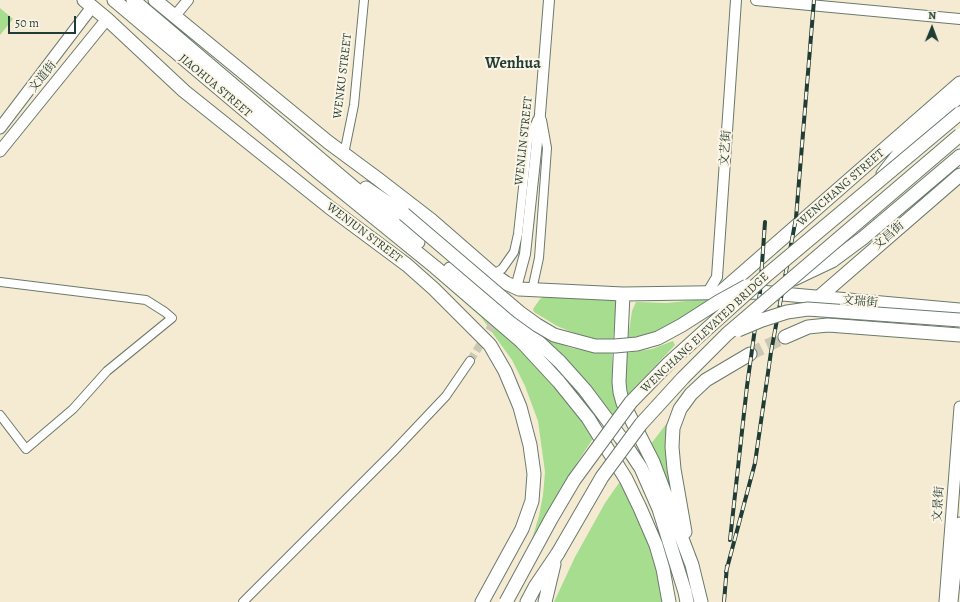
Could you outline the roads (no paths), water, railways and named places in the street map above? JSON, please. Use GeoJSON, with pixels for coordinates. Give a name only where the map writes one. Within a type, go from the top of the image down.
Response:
{"type":"FeatureCollection","features":[{"type":"Feature","properties":{"kind":"highway","name":"JIAOHUA STREET"},"geometry":{"type":"LineString","coordinates":[[114,0],[320,166]]}},
{"type":"Feature","properties":{"kind":"highway","name":"JIAOHUA STREET"},"geometry":{"type":"LineString","coordinates":[[133,0],[320,166]]}},
{"type":"Feature","properties":{"kind":"highway"},"geometry":{"type":"LineString","coordinates":[[154,0],[328,142],[431,220],[493,274],[506,283],[519,289],[624,294],[721,292]]}},
{"type":"Feature","properties":{"kind":"highway","name":"WENJUN STREET"},"geometry":{"type":"LineString","coordinates":[[88,3],[184,91],[329,207],[407,265],[469,322],[490,346],[506,371],[520,407],[530,445],[534,474],[532,501],[522,529],[482,602]]}},
{"type":"Feature","properties":{"kind":"highway","name":"WENCHANG STREET"},"geometry":{"type":"LineString","coordinates":[[721,292],[960,83]]}},
{"type":"Feature","properties":{"kind":"highway"},"geometry":{"type":"LineString","coordinates":[[876,184],[911,138],[960,96]]}},
{"type":"Feature","properties":{"kind":"highway","name":"WENCHANG ELEVATED BRIDGE"},"geometry":{"type":"LineString","coordinates":[[506,602],[574,480],[631,402],[669,363],[768,274],[960,113]]}},
{"type":"Feature","properties":{"kind":"highway","name":"WENCHANG ELEVATED BRIDGE"},"geometry":{"type":"LineString","coordinates":[[527,602],[535,587],[558,553],[602,477],[641,424],[683,378],[727,334],[960,135]]}},
{"type":"Feature","properties":{"kind":"highway"},"geometry":{"type":"LineString","coordinates":[[328,142],[386,201]]}},
{"type":"Feature","properties":{"kind":"highway"},"geometry":{"type":"LineString","coordinates":[[787,283],[832,261],[863,238],[960,156]]}},
{"type":"Feature","properties":{"kind":"highway"},"geometry":{"type":"LineString","coordinates":[[320,166],[386,201],[404,214],[520,312],[554,335],[573,341],[595,346],[615,346],[637,344],[658,338],[768,274]]}},
{"type":"Feature","properties":{"kind":"highway"},"geometry":{"type":"LineString","coordinates":[[320,166],[368,235]]}},
{"type":"Feature","properties":{"kind":"highway"},"geometry":{"type":"LineString","coordinates":[[320,166],[521,341],[559,382],[588,418],[626,479],[640,508],[656,545],[663,570],[669,602]]}},
{"type":"Feature","properties":{"kind":"highway"},"geometry":{"type":"LineString","coordinates":[[320,166],[414,239],[529,333],[560,362],[585,390],[621,438],[641,468],[659,510],[684,586],[686,602]]}},
{"type":"Feature","properties":{"kind":"highway","name":"文昌街"},"geometry":{"type":"LineString","coordinates":[[818,298],[960,175]]}},
{"type":"Feature","properties":{"kind":"highway","name":"文瑞街"},"geometry":{"type":"LineString","coordinates":[[721,292],[760,292],[960,310]]}},
{"type":"Feature","properties":{"kind":"highway"},"geometry":{"type":"LineString","coordinates":[[624,294],[619,382],[620,392],[623,403],[653,462],[692,565]]}},
{"type":"Feature","properties":{"kind":"highway"},"geometry":{"type":"LineString","coordinates":[[727,334],[781,314],[808,309],[960,320]]}},
{"type":"Feature","properties":{"kind":"highway","name":"文瑞街"},"geometry":{"type":"LineString","coordinates":[[785,337],[808,326],[828,325],[960,335]]}},
{"type":"Feature","properties":{"kind":"highway"},"geometry":{"type":"LineString","coordinates":[[701,602],[692,565],[674,469],[672,448],[673,428],[680,409],[691,394],[706,380],[750,354]]}},
{"type":"Feature","properties":{"kind":"highway"},"geometry":{"type":"LineString","coordinates":[[545,602],[558,553]]}},
{"type":"Feature","properties":{"kind":"main road","name":"文道街"},"geometry":{"type":"LineString","coordinates":[[0,128],[88,3]]}},
{"type":"Feature","properties":{"kind":"main road","name":"文道街"},"geometry":{"type":"LineString","coordinates":[[0,151],[107,19]]}},
{"type":"Feature","properties":{"kind":"main road","name":"文景街"},"geometry":{"type":"LineString","coordinates":[[945,602],[960,407]]}},
{"type":"Feature","properties":{"kind":"main road"},"geometry":{"type":"LineString","coordinates":[[952,602],[960,523]]}},
{"type":"Feature","properties":{"kind":"street"},"geometry":{"type":"LineString","coordinates":[[174,17],[188,0]]}},
{"type":"Feature","properties":{"kind":"street","name":"WENKU STREET"},"geometry":{"type":"LineString","coordinates":[[344,154],[354,105],[364,0]]}},
{"type":"Feature","properties":{"kind":"street","name":"WENLIN STREET"},"geometry":{"type":"LineString","coordinates":[[517,284],[526,254],[540,114],[549,0]]}},
{"type":"Feature","properties":{"kind":"street","name":"文艺街"},"geometry":{"type":"LineString","coordinates":[[708,292],[717,277],[736,0]]}},
{"type":"Feature","properties":{"kind":"street"},"geometry":{"type":"LineString","coordinates":[[756,0],[960,19]]}},
{"type":"Feature","properties":{"kind":"street"},"geometry":{"type":"LineString","coordinates":[[493,274],[502,269],[514,252],[518,234],[528,141],[540,114]]}},
{"type":"Feature","properties":{"kind":"street"},"geometry":{"type":"LineString","coordinates":[[532,290],[539,258],[547,148],[540,114]]}},
{"type":"Feature","properties":{"kind":"street"},"geometry":{"type":"LineString","coordinates":[[0,282],[146,300],[172,318],[107,371],[73,409],[26,449],[0,415]]}},
{"type":"Feature","properties":{"kind":"street"},"geometry":{"type":"LineString","coordinates":[[243,602],[404,441],[446,396],[470,361]]}},
{"type":"Feature","properties":{"kind":"tunnel"},"geometry":{"type":"LineString","coordinates":[[470,361],[498,316]]}},
{"type":"Feature","properties":{"kind":"tunnel"},"geometry":{"type":"LineString","coordinates":[[750,354],[785,337]]}},
{"type":"Feature","properties":{"kind":"railway"},"geometry":{"type":"LineString","coordinates":[[726,572],[755,463],[771,352],[796,218],[814,0]]}},
{"type":"Feature","properties":{"kind":"railway"},"geometry":{"type":"LineString","coordinates":[[730,540],[747,386],[760,292],[765,222]]}},
{"type":"Feature","properties":{"kind":"railway"},"geometry":{"type":"LineString","coordinates":[[724,602],[727,566]]}},
{"type":"Feature","properties":{"kind":"district","name":"Wenhua"},"geometry":{"type":"Point","coordinates":[513,64]}}]}
